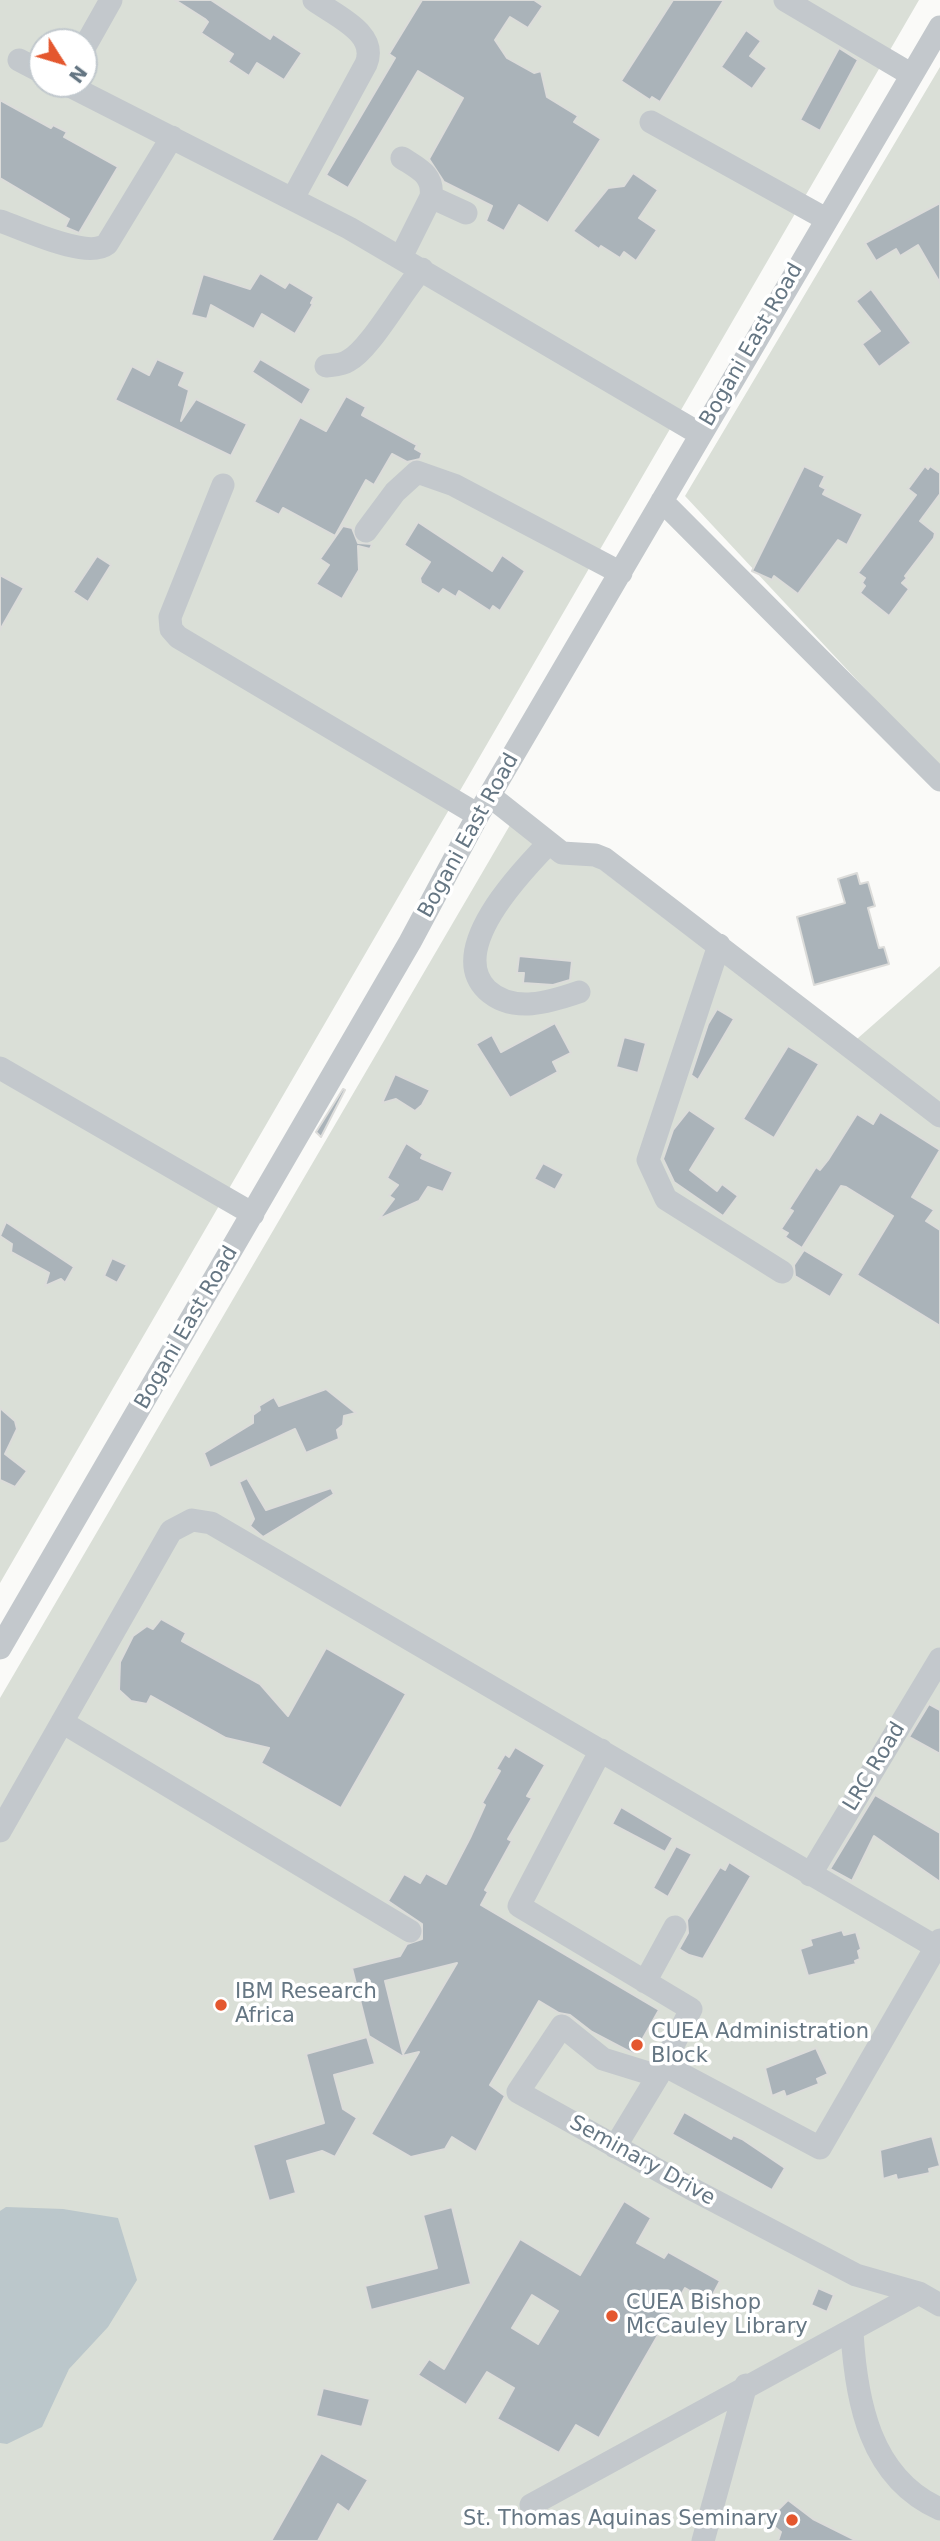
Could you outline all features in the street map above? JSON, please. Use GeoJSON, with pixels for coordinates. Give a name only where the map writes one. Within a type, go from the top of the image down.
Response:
{"type":"FeatureCollection","features":[{"type":"Feature","properties":{"kind":"street"},"geometry":{"type":"LineString","coordinates":[[95,28],[111,0]]}},
{"type":"Feature","properties":{"kind":"street"},"geometry":{"type":"LineString","coordinates":[[293,198],[366,64],[369,51],[366,39],[314,0]]}},
{"type":"Feature","properties":{"kind":"street"},"geometry":{"type":"LineString","coordinates":[[785,0],[912,75]]}},
{"type":"Feature","properties":{"kind":"street","name":"Bogani East Road"},"geometry":{"type":"LineString","coordinates":[[0,1648],[7,1618],[253,1214],[410,942],[484,806],[940,27]]}},
{"type":"Feature","properties":{"kind":"street"},"geometry":{"type":"LineString","coordinates":[[19,60],[28,65]]}},
{"type":"Feature","properties":{"kind":"street"},"geometry":{"type":"LineString","coordinates":[[93,98],[293,198],[401,257],[700,434]]}},
{"type":"Feature","properties":{"kind":"street"},"geometry":{"type":"LineString","coordinates":[[652,122],[827,219]]}},
{"type":"Feature","properties":{"kind":"street"},"geometry":{"type":"LineString","coordinates":[[0,221],[85,250],[101,249],[107,244],[172,138]]}},
{"type":"Feature","properties":{"kind":"street"},"geometry":{"type":"LineString","coordinates":[[401,257],[431,197],[430,179],[402,158]]}},
{"type":"Feature","properties":{"kind":"street"},"geometry":{"type":"LineString","coordinates":[[431,197],[466,213]]}},
{"type":"Feature","properties":{"kind":"street"},"geometry":{"type":"LineString","coordinates":[[326,366],[347,362],[359,353],[405,288],[422,269]]}},
{"type":"Feature","properties":{"kind":"street"},"geometry":{"type":"LineString","coordinates":[[366,531],[395,492],[417,472],[454,485],[621,573]]}},
{"type":"Feature","properties":{"kind":"street"},"geometry":{"type":"LineString","coordinates":[[223,485],[170,617],[171,629],[178,637],[484,806],[567,855],[600,856],[940,1116]]}},
{"type":"Feature","properties":{"kind":"street"},"geometry":{"type":"LineString","coordinates":[[662,501],[940,780]]}},
{"type":"Feature","properties":{"kind":"street"},"geometry":{"type":"LineString","coordinates":[[548,844],[520,874],[492,913],[477,946],[474,967],[480,983],[495,997],[517,1005],[552,1001],[579,992]]}},
{"type":"Feature","properties":{"kind":"street"},"geometry":{"type":"LineString","coordinates":[[719,945],[648,1160],[666,1199],[782,1272]]}},
{"type":"Feature","properties":{"kind":"street"},"geometry":{"type":"LineString","coordinates":[[0,1068],[253,1214]]}},
{"type":"Feature","properties":{"kind":"street"},"geometry":{"type":"LineString","coordinates":[[0,1831],[171,1531],[192,1520],[211,1523],[810,1875],[938,1944],[820,2148],[660,2070]]}},
{"type":"Feature","properties":{"kind":"street","name":"LRC Road"},"geometry":{"type":"LineString","coordinates":[[810,1875],[940,1659]]}},
{"type":"Feature","properties":{"kind":"street"},"geometry":{"type":"LineString","coordinates":[[62,1722],[410,1931]]}},
{"type":"Feature","properties":{"kind":"street"},"geometry":{"type":"LineString","coordinates":[[601,1750],[519,1906],[691,2009],[660,2070],[615,2147]]}},
{"type":"Feature","properties":{"kind":"street"},"geometry":{"type":"LineString","coordinates":[[645,1982],[675,1927]]}},
{"type":"Feature","properties":{"kind":"street","name":"Seminary Drive"},"geometry":{"type":"LineString","coordinates":[[660,2070],[603,2059],[562,2026],[518,2092],[615,2147],[856,2274],[919,2293],[940,2305]]}},
{"type":"Feature","properties":{"kind":"street"},"geometry":{"type":"LineString","coordinates":[[531,2505],[746,2385],[823,2343],[852,2332],[919,2293]]}},
{"type":"Feature","properties":{"kind":"street"},"geometry":{"type":"LineString","coordinates":[[852,2332],[855,2371],[872,2443],[904,2488],[940,2510]]}},
{"type":"Feature","properties":{"kind":"street"},"geometry":{"type":"LineString","coordinates":[[703,2541],[746,2385]]}},
{"type":"Feature","properties":{"kind":"shaded area"},"geometry":{"type":"Polygon","coordinates":[[[0,0],[919,0],[0,1583],[0,0]]]}},
{"type":"Feature","properties":{"kind":"shaded area"},"geometry":{"type":"Polygon","coordinates":[[[940,67],[940,769],[685,496],[940,67]]]}},
{"type":"Feature","properties":{"kind":"shaded area"},"geometry":{"type":"Polygon","coordinates":[[[520,808],[841,1053],[940,966],[940,2541],[0,2541],[0,1698],[520,808]]]}},
{"type":"Feature","properties":{"kind":"shaded area"},"geometry":{"type":"Polygon","coordinates":[[[6,2207],[63,2209],[118,2218],[137,2280],[108,2327],[69,2369],[42,2427],[7,2444],[0,2443],[0,2211],[6,2207]]]}},
{"type":"Feature","properties":{"kind":"building"},"geometry":{"type":"Polygon","coordinates":[[[175,0],[211,0],[270,39],[273,34],[302,53],[284,80],[257,63],[249,76],[228,62],[233,54],[201,33],[208,22],[175,0]]]}},
{"type":"Feature","properties":{"kind":"building"},"geometry":{"type":"Polygon","coordinates":[[[422,0],[534,0],[543,6],[528,28],[510,17],[495,40],[507,58],[534,73],[541,71],[547,97],[578,116],[574,122],[601,139],[548,223],[519,205],[504,231],[486,221],[492,206],[444,182],[429,159],[463,98],[418,71],[348,188],[326,175],[395,58],[389,54],[422,0]]]}},
{"type":"Feature","properties":{"kind":"building"},"geometry":{"type":"Polygon","coordinates":[[[673,0],[724,0],[660,102],[652,97],[650,100],[621,81],[673,0]]]}},
{"type":"Feature","properties":{"kind":"building"},"geometry":{"type":"Polygon","coordinates":[[[746,30],[761,41],[750,56],[767,68],[752,89],[721,67],[746,30]]]}},
{"type":"Feature","properties":{"kind":"building"},"geometry":{"type":"Polygon","coordinates":[[[839,48],[858,60],[820,131],[800,120],[839,48]]]}},
{"type":"Feature","properties":{"kind":"building"},"geometry":{"type":"Polygon","coordinates":[[[0,100],[51,128],[53,125],[67,132],[64,137],[118,167],[79,233],[65,227],[69,219],[0,178],[0,100]]]}},
{"type":"Feature","properties":{"kind":"building"},"geometry":{"type":"Polygon","coordinates":[[[633,173],[658,190],[639,218],[657,230],[636,261],[624,252],[620,258],[601,246],[599,249],[573,231],[608,188],[624,186],[633,173]]]}},
{"type":"Feature","properties":{"kind":"building"},"geometry":{"type":"Polygon","coordinates":[[[940,203],[940,283],[918,245],[900,256],[896,249],[876,261],[865,243],[940,203]]]}},
{"type":"Feature","properties":{"kind":"building"},"geometry":{"type":"Polygon","coordinates":[[[260,273],[285,288],[289,282],[314,297],[311,303],[313,304],[295,334],[262,314],[254,329],[211,305],[207,319],[191,315],[203,274],[250,289],[260,273]]]}},
{"type":"Feature","properties":{"kind":"building"},"geometry":{"type":"Polygon","coordinates":[[[871,289],[911,343],[879,367],[862,344],[880,331],[856,301],[871,289]]]}},
{"type":"Feature","properties":{"kind":"building"},"geometry":{"type":"Polygon","coordinates":[[[157,359],[185,372],[179,385],[189,390],[181,421],[196,399],[247,424],[231,456],[115,400],[132,366],[149,375],[157,359]]]}},
{"type":"Feature","properties":{"kind":"building"},"geometry":{"type":"Polygon","coordinates":[[[260,359],[311,389],[302,405],[252,372],[260,359]]]}},
{"type":"Feature","properties":{"kind":"building"},"geometry":{"type":"Polygon","coordinates":[[[346,396],[366,407],[362,415],[417,445],[415,449],[422,453],[420,459],[407,462],[392,454],[374,485],[366,480],[335,536],[283,508],[279,515],[254,502],[300,417],[326,431],[346,396]]]}},
{"type":"Feature","properties":{"kind":"building"},"geometry":{"type":"Polygon","coordinates":[[[804,466],[825,476],[820,486],[826,489],[823,494],[863,514],[847,545],[838,540],[798,594],[774,576],[772,580],[752,571],[804,466]]]}},
{"type":"Feature","properties":{"kind":"building"},"geometry":{"type":"Polygon","coordinates":[[[925,466],[928,469],[930,466],[940,473],[940,494],[920,521],[935,533],[934,538],[905,576],[907,578],[902,583],[909,589],[889,616],[860,593],[865,586],[862,583],[865,578],[858,573],[916,495],[908,489],[925,466]]]}},
{"type":"Feature","properties":{"kind":"building"},"geometry":{"type":"Polygon","coordinates":[[[418,522],[492,571],[502,555],[525,571],[500,611],[493,606],[490,611],[459,591],[456,597],[443,589],[439,594],[421,583],[420,578],[430,562],[404,545],[418,522]]]}},
{"type":"Feature","properties":{"kind":"building"},"geometry":{"type":"Polygon","coordinates":[[[343,526],[352,528],[358,543],[372,544],[370,549],[358,546],[359,570],[342,599],[316,584],[329,565],[320,559],[343,526]]]}},
{"type":"Feature","properties":{"kind":"building"},"geometry":{"type":"Polygon","coordinates":[[[97,556],[111,565],[88,602],[73,592],[97,556]]]}},
{"type":"Feature","properties":{"kind":"building"},"geometry":{"type":"Polygon","coordinates":[[[0,575],[24,588],[0,630],[0,575]]]}},
{"type":"Feature","properties":{"kind":"building"},"geometry":{"type":"Polygon","coordinates":[[[857,873],[860,884],[868,882],[875,906],[868,908],[879,948],[884,947],[889,964],[814,985],[797,917],[845,903],[838,879],[857,873]]]}},
{"type":"Feature","properties":{"kind":"building"},"geometry":{"type":"Polygon","coordinates":[[[519,956],[572,961],[570,980],[553,985],[523,983],[524,973],[517,973],[519,956]]]}},
{"type":"Feature","properties":{"kind":"building"},"geometry":{"type":"Polygon","coordinates":[[[717,1009],[734,1019],[698,1080],[691,1075],[708,1024],[717,1009]]]}},
{"type":"Feature","properties":{"kind":"building"},"geometry":{"type":"Polygon","coordinates":[[[555,1023],[571,1053],[553,1062],[558,1072],[510,1098],[476,1044],[492,1035],[501,1052],[555,1023]]]}},
{"type":"Feature","properties":{"kind":"building"},"geometry":{"type":"Polygon","coordinates":[[[624,1037],[646,1043],[638,1073],[616,1067],[624,1037]]]}},
{"type":"Feature","properties":{"kind":"building"},"geometry":{"type":"Polygon","coordinates":[[[788,1046],[819,1064],[774,1138],[743,1119],[788,1046]]]}},
{"type":"Feature","properties":{"kind":"building"},"geometry":{"type":"Polygon","coordinates":[[[395,1074],[430,1090],[422,1105],[415,1111],[396,1099],[382,1103],[395,1074]]]}},
{"type":"Feature","properties":{"kind":"building"},"geometry":{"type":"Polygon","coordinates":[[[343,1089],[345,1090],[321,1137],[316,1132],[343,1089]]]}},
{"type":"Feature","properties":{"kind":"building"},"geometry":{"type":"Polygon","coordinates":[[[689,1110],[716,1128],[690,1170],[717,1191],[722,1184],[738,1196],[723,1216],[674,1182],[663,1159],[673,1130],[689,1110]]]}},
{"type":"Feature","properties":{"kind":"building"},"geometry":{"type":"Polygon","coordinates":[[[880,1112],[940,1150],[912,1197],[934,1210],[926,1221],[940,1230],[940,1326],[857,1275],[893,1216],[846,1187],[841,1186],[802,1248],[785,1237],[788,1233],[781,1229],[793,1211],[789,1209],[816,1167],[820,1170],[828,1160],[857,1114],[873,1124],[880,1112]]]}},
{"type":"Feature","properties":{"kind":"building"},"geometry":{"type":"Polygon","coordinates":[[[406,1143],[423,1154],[421,1158],[453,1172],[443,1192],[428,1187],[419,1201],[379,1219],[394,1199],[389,1196],[398,1185],[387,1178],[406,1143]]]}},
{"type":"Feature","properties":{"kind":"building"},"geometry":{"type":"Polygon","coordinates":[[[543,1163],[564,1174],[555,1190],[534,1179],[543,1163]]]}},
{"type":"Feature","properties":{"kind":"building"},"geometry":{"type":"Polygon","coordinates":[[[6,1222],[74,1267],[65,1283],[61,1279],[45,1286],[49,1273],[11,1252],[12,1244],[0,1236],[6,1222]]]}},
{"type":"Feature","properties":{"kind":"building"},"geometry":{"type":"Polygon","coordinates":[[[804,1250],[844,1274],[830,1297],[795,1276],[794,1265],[804,1250]]]}},
{"type":"Feature","properties":{"kind":"building"},"geometry":{"type":"Polygon","coordinates":[[[112,1258],[127,1265],[117,1283],[104,1276],[112,1258]]]}},
{"type":"Feature","properties":{"kind":"building"},"geometry":{"type":"Polygon","coordinates":[[[326,1389],[356,1413],[344,1416],[343,1425],[337,1430],[339,1439],[306,1453],[295,1429],[210,1468],[204,1453],[253,1423],[253,1415],[260,1410],[259,1406],[274,1397],[279,1406],[326,1389]]]}},
{"type":"Feature","properties":{"kind":"building"},"geometry":{"type":"Polygon","coordinates":[[[0,1408],[15,1421],[17,1429],[5,1454],[27,1471],[15,1487],[0,1480],[0,1408]]]}},
{"type":"Feature","properties":{"kind":"building"},"geometry":{"type":"Polygon","coordinates":[[[247,1478],[266,1510],[331,1488],[334,1494],[263,1537],[250,1526],[254,1519],[239,1482],[247,1478]]]}},
{"type":"Feature","properties":{"kind":"building"},"geometry":{"type":"Polygon","coordinates":[[[161,1619],[186,1633],[182,1641],[260,1684],[288,1716],[326,1648],[406,1694],[341,1808],[261,1763],[269,1748],[226,1738],[151,1696],[147,1704],[131,1701],[119,1690],[120,1662],[133,1636],[147,1626],[153,1629],[161,1619]]]}},
{"type":"Feature","properties":{"kind":"building"},"geometry":{"type":"Polygon","coordinates":[[[929,1704],[940,1710],[940,1754],[909,1737],[929,1704]]]}},
{"type":"Feature","properties":{"kind":"building"},"geometry":{"type":"Polygon","coordinates":[[[515,1747],[545,1765],[527,1796],[532,1798],[508,1839],[512,1841],[485,1890],[488,1892],[481,1905],[659,2010],[634,2054],[592,2032],[570,2015],[559,2013],[539,2001],[490,2085],[505,2096],[476,2152],[452,2137],[445,2149],[411,2157],[371,2134],[419,2052],[402,2056],[369,2036],[352,1968],[400,1956],[407,1944],[422,1939],[422,1924],[388,1901],[404,1874],[420,1883],[426,1873],[446,1884],[485,1805],[482,1803],[500,1771],[496,1769],[505,1754],[509,1757],[515,1747]],[[457,1963],[385,1981],[403,2054],[457,1963]]]}},
{"type":"Feature","properties":{"kind":"building"},"geometry":{"type":"Polygon","coordinates":[[[875,1795],[940,1833],[940,1882],[874,1836],[852,1881],[830,1869],[875,1795]]]}},
{"type":"Feature","properties":{"kind":"building"},"geometry":{"type":"Polygon","coordinates":[[[621,1807],[673,1838],[665,1852],[612,1824],[621,1807]]]}},
{"type":"Feature","properties":{"kind":"building"},"geometry":{"type":"Polygon","coordinates":[[[676,1846],[692,1854],[668,1897],[653,1888],[676,1846]]]}},
{"type":"Feature","properties":{"kind":"building"},"geometry":{"type":"Polygon","coordinates":[[[729,1862],[751,1876],[703,1959],[689,1955],[679,1949],[688,1933],[687,1920],[720,1867],[725,1870],[729,1862]]]}},
{"type":"Feature","properties":{"kind":"building"},"geometry":{"type":"Polygon","coordinates":[[[842,1930],[844,1935],[856,1932],[861,1949],[858,1951],[860,1959],[855,1961],[856,1964],[808,1976],[800,1949],[812,1945],[810,1939],[842,1930]]]}},
{"type":"Feature","properties":{"kind":"building"},"geometry":{"type":"Polygon","coordinates":[[[367,2037],[375,2064],[334,2075],[343,2109],[357,2118],[335,2157],[322,2151],[287,2161],[296,2193],[269,2201],[253,2145],[324,2123],[306,2054],[367,2037]]]}},
{"type":"Feature","properties":{"kind":"building"},"geometry":{"type":"Polygon","coordinates":[[[816,2048],[828,2074],[817,2079],[819,2084],[786,2097],[784,2091],[772,2096],[765,2068],[816,2048]]]}},
{"type":"Feature","properties":{"kind":"building"},"geometry":{"type":"Polygon","coordinates":[[[684,2112],[731,2139],[733,2135],[742,2139],[785,2168],[772,2190],[672,2134],[684,2112]]]}},
{"type":"Feature","properties":{"kind":"building"},"geometry":{"type":"Polygon","coordinates":[[[932,2136],[940,2166],[929,2169],[930,2173],[897,2180],[896,2175],[883,2179],[880,2150],[932,2136]]]}},
{"type":"Feature","properties":{"kind":"building","name":"CUEA Bishop McCauley Library"},"geometry":{"type":"Polygon","coordinates":[[[624,2201],[651,2218],[637,2243],[664,2258],[668,2252],[720,2281],[709,2302],[685,2288],[599,2438],[576,2425],[559,2453],[497,2419],[514,2388],[487,2372],[466,2405],[418,2375],[429,2359],[444,2369],[520,2239],[580,2275],[624,2201]],[[532,2295],[512,2328],[538,2344],[558,2311],[532,2295]]]}},
{"type":"Feature","properties":{"kind":"building"},"geometry":{"type":"Polygon","coordinates":[[[452,2207],[471,2284],[371,2310],[365,2286],[437,2268],[423,2215],[452,2207]]]}},
{"type":"Feature","properties":{"kind":"building"},"geometry":{"type":"Polygon","coordinates":[[[818,2288],[834,2295],[827,2312],[811,2305],[818,2288]]]}},
{"type":"Feature","properties":{"kind":"building"},"geometry":{"type":"Polygon","coordinates":[[[323,2388],[370,2399],[362,2427],[316,2416],[323,2388]]]}},
{"type":"Feature","properties":{"kind":"building"},"geometry":{"type":"Polygon","coordinates":[[[321,2453],[368,2480],[349,2512],[338,2504],[318,2541],[271,2541],[321,2453]]]}},
{"type":"Feature","properties":{"kind":"building","name":"St. Thomas Aquinas Seminary"},"geometry":{"type":"Polygon","coordinates":[[[788,2500],[813,2519],[857,2541],[778,2541],[781,2532],[767,2521],[788,2500]]]}},
{"type":"Feature","properties":{"kind":"place","name":"IBM Research Africa"},"geometry":{"type":"Point","coordinates":[221,2005]}},
{"type":"Feature","properties":{"kind":"place","name":"CUEA Administration Block"},"geometry":{"type":"Point","coordinates":[637,2045]}},
{"type":"Feature","properties":{"kind":"place","name":"CUEA Bishop McCauley Library"},"geometry":{"type":"Point","coordinates":[612,2316]}},
{"type":"Feature","properties":{"kind":"place","name":"St. Thomas Aquinas Seminary"},"geometry":{"type":"Point","coordinates":[792,2520]}}]}
